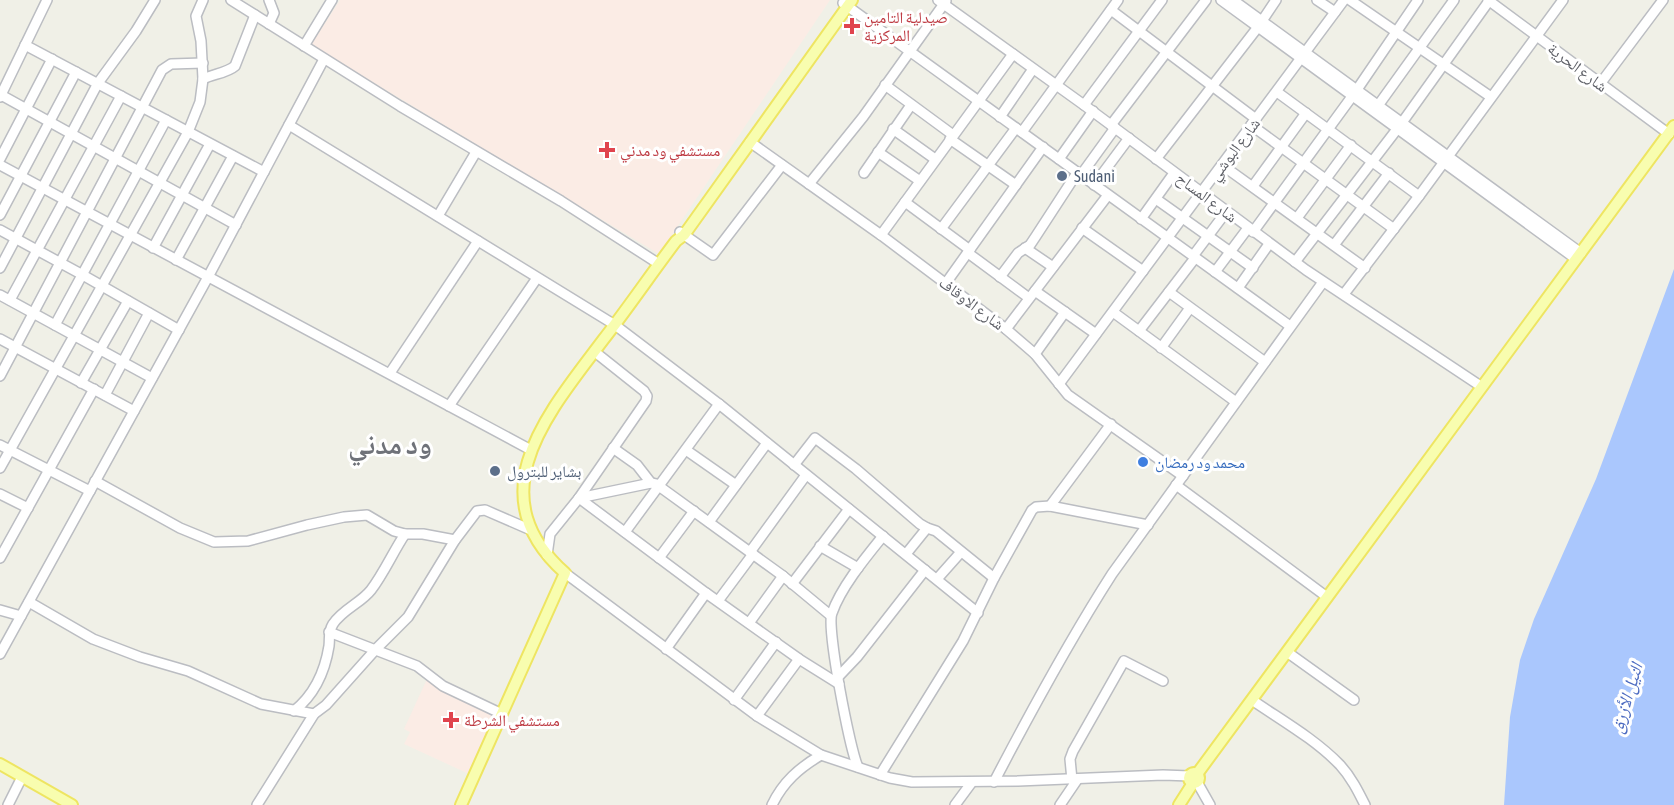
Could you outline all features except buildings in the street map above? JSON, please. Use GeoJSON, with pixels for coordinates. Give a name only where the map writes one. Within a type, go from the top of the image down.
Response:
{"type":"FeatureCollection","features":[{"type":"Feature","properties":{"kind":"main road"},"geometry":{"type":"LineString","coordinates":[[680,236],[847,2]]}},
{"type":"Feature","properties":{"kind":"main road"},"geometry":{"type":"LineString","coordinates":[[461,805],[565,573],[547,555],[531,530],[525,508],[524,486],[531,450],[547,420],[750,142],[774,103]]}},
{"type":"Feature","properties":{"kind":"main road"},"geometry":{"type":"LineString","coordinates":[[1179,805],[1194,779],[1671,130]]}},
{"type":"Feature","properties":{"kind":"main road"},"geometry":{"type":"LineString","coordinates":[[0,764],[72,805]]}},
{"type":"Feature","properties":{"kind":"street"},"geometry":{"type":"LineString","coordinates":[[47,0],[0,96],[236,225]]}},
{"type":"Feature","properties":{"kind":"street"},"geometry":{"type":"LineString","coordinates":[[0,268],[98,83],[155,0]]}},
{"type":"Feature","properties":{"kind":"street"},"geometry":{"type":"LineString","coordinates":[[0,468],[188,132],[200,102],[203,79],[196,16],[203,0]]}},
{"type":"Feature","properties":{"kind":"street"},"geometry":{"type":"LineString","coordinates":[[231,0],[476,152],[561,201],[659,264]]}},
{"type":"Feature","properties":{"kind":"street"},"geometry":{"type":"LineString","coordinates":[[269,0],[274,13],[269,24]]}},
{"type":"Feature","properties":{"kind":"street"},"geometry":{"type":"LineString","coordinates":[[304,46],[332,0]]}},
{"type":"Feature","properties":{"kind":"street"},"geometry":{"type":"LineString","coordinates":[[941,229],[987,165],[1056,85],[1118,0]]}},
{"type":"Feature","properties":{"kind":"street"},"geometry":{"type":"LineString","coordinates":[[1084,105],[1162,0]]}},
{"type":"Feature","properties":{"kind":"street"},"geometry":{"type":"LineString","coordinates":[[1000,277],[1018,253],[1036,236],[1206,0]]}},
{"type":"Feature","properties":{"kind":"street"},"geometry":{"type":"LineString","coordinates":[[1221,0],[1260,24],[1578,256]]}},
{"type":"Feature","properties":{"kind":"street"},"geometry":{"type":"LineString","coordinates":[[1156,159],[1276,0]]}},
{"type":"Feature","properties":{"kind":"street"},"geometry":{"type":"LineString","coordinates":[[1317,0],[1335,12]]}},
{"type":"Feature","properties":{"kind":"street","name":"شارع البوشي"},"geometry":{"type":"LineString","coordinates":[[1059,384],[1344,0]]}},
{"type":"Feature","properties":{"kind":"street"},"geometry":{"type":"LineString","coordinates":[[1350,0],[1491,97]]}},
{"type":"Feature","properties":{"kind":"street"},"geometry":{"type":"LineString","coordinates":[[1215,272],[1275,202],[1354,94],[1418,0]]}},
{"type":"Feature","properties":{"kind":"street"},"geometry":{"type":"LineString","coordinates":[[1377,106],[1454,0]]}},
{"type":"Feature","properties":{"kind":"street"},"geometry":{"type":"LineString","coordinates":[[1295,262],[1399,127],[1489,0]]}},
{"type":"Feature","properties":{"kind":"street","name":"شارع الحرية"},"geometry":{"type":"LineString","coordinates":[[1489,0],[1600,84],[1671,130]]}},
{"type":"Feature","properties":{"kind":"street"},"geometry":{"type":"LineString","coordinates":[[1344,294],[1563,0]]}},
{"type":"Feature","properties":{"kind":"street"},"geometry":{"type":"LineString","coordinates":[[1600,84],[1663,0]]}},
{"type":"Feature","properties":{"kind":"street"},"geometry":{"type":"LineString","coordinates":[[809,184],[834,155],[909,52],[942,1]]}},
{"type":"Feature","properties":{"kind":"street","name":"شارع المساح"},"geometry":{"type":"LineString","coordinates":[[942,1],[1269,244],[1482,387]]}},
{"type":"Feature","properties":{"kind":"street"},"geometry":{"type":"LineString","coordinates":[[1236,1],[1260,24]]}},
{"type":"Feature","properties":{"kind":"street"},"geometry":{"type":"LineString","coordinates":[[847,2],[909,52],[1290,326]]}},
{"type":"Feature","properties":{"kind":"street"},"geometry":{"type":"LineString","coordinates":[[1111,10],[1212,87],[1281,147],[1394,229]]}},
{"type":"Feature","properties":{"kind":"street"},"geometry":{"type":"LineString","coordinates":[[203,79],[235,66],[255,15]]}},
{"type":"Feature","properties":{"kind":"street"},"geometry":{"type":"LineString","coordinates":[[25,45],[264,172]]}},
{"type":"Feature","properties":{"kind":"street"},"geometry":{"type":"LineString","coordinates":[[880,235],[1013,54]]}},
{"type":"Feature","properties":{"kind":"street"},"geometry":{"type":"LineString","coordinates":[[0,159],[52,59]]}},
{"type":"Feature","properties":{"kind":"street"},"geometry":{"type":"LineString","coordinates":[[0,654],[208,277],[324,59]]}},
{"type":"Feature","properties":{"kind":"street"},"geometry":{"type":"LineString","coordinates":[[0,376],[166,66],[203,63]]}},
{"type":"Feature","properties":{"kind":"street"},"geometry":{"type":"LineString","coordinates":[[1000,117],[1033,69]]}},
{"type":"Feature","properties":{"kind":"street"},"geometry":{"type":"LineString","coordinates":[[0,216],[76,72]]}},
{"type":"Feature","properties":{"kind":"street"},"geometry":{"type":"LineString","coordinates":[[885,85],[1016,185]]}},
{"type":"Feature","properties":{"kind":"street"},"geometry":{"type":"LineString","coordinates":[[1277,92],[1419,196]]}},
{"type":"Feature","properties":{"kind":"street"},"geometry":{"type":"LineString","coordinates":[[1354,94],[1377,106],[1399,127]]}},
{"type":"Feature","properties":{"kind":"street"},"geometry":{"type":"LineString","coordinates":[[10,300],[121,96]]}},
{"type":"Feature","properties":{"kind":"street"},"geometry":{"type":"LineString","coordinates":[[864,173],[911,105]]}},
{"type":"Feature","properties":{"kind":"street"},"geometry":{"type":"LineString","coordinates":[[1059,159],[1093,111]]}},
{"type":"Feature","properties":{"kind":"street"},"geometry":{"type":"LineString","coordinates":[[1253,186],[1306,113]]}},
{"type":"Feature","properties":{"kind":"street"},"geometry":{"type":"LineString","coordinates":[[55,325],[166,120]]}},
{"type":"Feature","properties":{"kind":"street"},"geometry":{"type":"LineString","coordinates":[[289,125],[615,325],[718,404],[978,613]]}},
{"type":"Feature","properties":{"kind":"street"},"geometry":{"type":"LineString","coordinates":[[893,129],[935,159]]}},
{"type":"Feature","properties":{"kind":"street"},"geometry":{"type":"LineString","coordinates":[[1094,185],[1129,138]]}},
{"type":"Feature","properties":{"kind":"street","name":"شارع الاوقاف"},"geometry":{"type":"LineString","coordinates":[[750,142],[1006,329],[1035,354],[1068,395],[1183,476]]}},
{"type":"Feature","properties":{"kind":"street"},"geometry":{"type":"LineString","coordinates":[[153,248],[210,144]]}},
{"type":"Feature","properties":{"kind":"street"},"geometry":{"type":"LineString","coordinates":[[1297,218],[1351,146]]}},
{"type":"Feature","properties":{"kind":"street"},"geometry":{"type":"LineString","coordinates":[[946,283],[1043,147]]}},
{"type":"Feature","properties":{"kind":"street"},"geometry":{"type":"LineString","coordinates":[[438,216],[476,152]]}},
{"type":"Feature","properties":{"kind":"street"},"geometry":{"type":"LineString","coordinates":[[878,152],[920,181]]}},
{"type":"Feature","properties":{"kind":"street"},"geometry":{"type":"LineString","coordinates":[[176,260],[233,156]]}},
{"type":"Feature","properties":{"kind":"street"},"geometry":{"type":"LineString","coordinates":[[0,165],[531,450]]}},
{"type":"Feature","properties":{"kind":"street"},"geometry":{"type":"LineString","coordinates":[[680,236],[713,255],[782,165]]}},
{"type":"Feature","properties":{"kind":"street"},"geometry":{"type":"LineString","coordinates":[[1222,165],[1365,268]]}},
{"type":"Feature","properties":{"kind":"street"},"geometry":{"type":"LineString","coordinates":[[1141,219],[1174,172]]}},
{"type":"Feature","properties":{"kind":"street"},"geometry":{"type":"LineString","coordinates":[[1334,245],[1389,173]]}},
{"type":"Feature","properties":{"kind":"street"},"geometry":{"type":"LineString","coordinates":[[1006,329],[1108,195]]}},
{"type":"Feature","properties":{"kind":"street"},"geometry":{"type":"LineString","coordinates":[[1156,199],[1253,268]]}},
{"type":"Feature","properties":{"kind":"street"},"geometry":{"type":"LineString","coordinates":[[905,202],[1000,277],[1065,312],[1096,334]]}},
{"type":"Feature","properties":{"kind":"street"},"geometry":{"type":"LineString","coordinates":[[1139,331],[1226,212]]}},
{"type":"Feature","properties":{"kind":"street"},"geometry":{"type":"LineString","coordinates":[[1083,228],[1143,271]]}},
{"type":"Feature","properties":{"kind":"street"},"geometry":{"type":"LineString","coordinates":[[0,230],[179,330]]}},
{"type":"Feature","properties":{"kind":"street"},"geometry":{"type":"LineString","coordinates":[[390,373],[478,242]]}},
{"type":"Feature","properties":{"kind":"street"},"geometry":{"type":"LineString","coordinates":[[1238,288],[1269,244]]}},
{"type":"Feature","properties":{"kind":"street"},"geometry":{"type":"LineString","coordinates":[[1025,248],[1053,267]]}},
{"type":"Feature","properties":{"kind":"street"},"geometry":{"type":"LineString","coordinates":[[449,406],[537,278]]}},
{"type":"Feature","properties":{"kind":"street"},"geometry":{"type":"LineString","coordinates":[[994,782],[1083,618],[1112,574],[1323,282]]}},
{"type":"Feature","properties":{"kind":"street"},"geometry":{"type":"LineString","coordinates":[[1169,292],[1265,362]]}},
{"type":"Feature","properties":{"kind":"street"},"geometry":{"type":"LineString","coordinates":[[0,295],[152,378]]}},
{"type":"Feature","properties":{"kind":"street"},"geometry":{"type":"LineString","coordinates":[[81,382],[128,301]]}},
{"type":"Feature","properties":{"kind":"street"},"geometry":{"type":"LineString","coordinates":[[1161,348],[1190,308]]}},
{"type":"Feature","properties":{"kind":"street"},"geometry":{"type":"LineString","coordinates":[[1035,354],[1065,312]]}},
{"type":"Feature","properties":{"kind":"street"},"geometry":{"type":"LineString","coordinates":[[1113,312],[1236,402]]}},
{"type":"Feature","properties":{"kind":"street"},"geometry":{"type":"LineString","coordinates":[[105,395],[149,313]]}},
{"type":"Feature","properties":{"kind":"street"},"geometry":{"type":"LineString","coordinates":[[0,339],[134,411]]}},
{"type":"Feature","properties":{"kind":"street"},"geometry":{"type":"LineString","coordinates":[[547,555],[550,534],[579,498],[646,401],[647,396],[595,352]]}},
{"type":"Feature","properties":{"kind":"street"},"geometry":{"type":"LineString","coordinates":[[0,558],[94,389]]}},
{"type":"Feature","properties":{"kind":"street"},"geometry":{"type":"LineString","coordinates":[[625,532],[656,485],[687,450],[718,404]]}},
{"type":"Feature","properties":{"kind":"street"},"geometry":{"type":"LineString","coordinates":[[1050,506],[1111,424]]}},
{"type":"Feature","properties":{"kind":"street"},"geometry":{"type":"LineString","coordinates":[[794,465],[815,438],[927,528],[936,531],[994,578]]}},
{"type":"Feature","properties":{"kind":"street"},"geometry":{"type":"LineString","coordinates":[[709,522],[767,443]]}},
{"type":"Feature","properties":{"kind":"street"},"geometry":{"type":"LineString","coordinates":[[0,445],[90,491]]}},
{"type":"Feature","properties":{"kind":"street"},"geometry":{"type":"LineString","coordinates":[[613,448],[637,465],[656,485],[783,576],[830,615]]}},
{"type":"Feature","properties":{"kind":"street"},"geometry":{"type":"LineString","coordinates":[[687,450],[736,485]]}},
{"type":"Feature","properties":{"kind":"street"},"geometry":{"type":"LineString","coordinates":[[718,601],[806,475]]}},
{"type":"Feature","properties":{"kind":"street"},"geometry":{"type":"LineString","coordinates":[[95,481],[180,528],[214,542],[248,541],[325,521],[367,515],[389,529],[405,534],[420,533],[455,540]]}},
{"type":"Feature","properties":{"kind":"street"},"geometry":{"type":"LineString","coordinates":[[579,498],[656,485]]}},
{"type":"Feature","properties":{"kind":"street"},"geometry":{"type":"LineString","coordinates":[[1176,485],[1327,597]]}},
{"type":"Feature","properties":{"kind":"street"},"geometry":{"type":"LineString","coordinates":[[0,494],[28,508]]}},
{"type":"Feature","properties":{"kind":"street"},"geometry":{"type":"LineString","coordinates":[[579,498],[799,659],[839,680]]}},
{"type":"Feature","properties":{"kind":"street"},"geometry":{"type":"LineString","coordinates":[[880,775],[945,671],[1032,510],[1036,507],[1050,506],[1149,525]]}},
{"type":"Feature","properties":{"kind":"street"},"geometry":{"type":"LineString","coordinates":[[257,805],[314,714],[326,705],[408,617],[455,540],[481,509],[531,530]]}},
{"type":"Feature","properties":{"kind":"street"},"geometry":{"type":"LineString","coordinates":[[792,584],[849,509]]}},
{"type":"Feature","properties":{"kind":"street"},"geometry":{"type":"LineString","coordinates":[[659,558],[694,511]]}},
{"type":"Feature","properties":{"kind":"street"},"geometry":{"type":"LineString","coordinates":[[906,554],[927,528]]}},
{"type":"Feature","properties":{"kind":"street"},"geometry":{"type":"LineString","coordinates":[[294,711],[314,689],[325,661],[329,632],[339,616],[372,589],[405,534]]}},
{"type":"Feature","properties":{"kind":"street"},"geometry":{"type":"LineString","coordinates":[[858,767],[852,752],[830,615],[858,567],[883,536]]}},
{"type":"Feature","properties":{"kind":"street"},"geometry":{"type":"LineString","coordinates":[[820,546],[858,567]]}},
{"type":"Feature","properties":{"kind":"street"},"geometry":{"type":"LineString","coordinates":[[937,579],[961,552]]}},
{"type":"Feature","properties":{"kind":"street"},"geometry":{"type":"LineString","coordinates":[[839,680],[925,570]]}},
{"type":"Feature","properties":{"kind":"street"},"geometry":{"type":"LineString","coordinates":[[565,573],[734,700],[821,756],[880,775],[912,782],[1074,780],[1163,775],[1194,779],[1210,805]]}},
{"type":"Feature","properties":{"kind":"street"},"geometry":{"type":"LineString","coordinates":[[749,623],[783,576]]}},
{"type":"Feature","properties":{"kind":"street"},"geometry":{"type":"LineString","coordinates":[[666,649],[706,593]]}},
{"type":"Feature","properties":{"kind":"street"},"geometry":{"type":"LineString","coordinates":[[29,602],[93,639],[140,657],[188,671],[261,704],[314,714]]}},
{"type":"Feature","properties":{"kind":"street"},"geometry":{"type":"LineString","coordinates":[[0,610],[21,616]]}},
{"type":"Feature","properties":{"kind":"street"},"geometry":{"type":"LineString","coordinates":[[329,632],[417,666],[443,686],[502,714]]}},
{"type":"Feature","properties":{"kind":"street"},"geometry":{"type":"LineString","coordinates":[[734,700],[776,642]]}},
{"type":"Feature","properties":{"kind":"street"},"geometry":{"type":"LineString","coordinates":[[1287,652],[1354,700]]}},
{"type":"Feature","properties":{"kind":"street"},"geometry":{"type":"LineString","coordinates":[[757,716],[799,659]]}},
{"type":"Feature","properties":{"kind":"street"},"geometry":{"type":"LineString","coordinates":[[1060,805],[1074,780],[1070,759],[1073,751],[1124,661],[1163,681]]}},
{"type":"Feature","properties":{"kind":"street"},"geometry":{"type":"LineString","coordinates":[[1252,700],[1340,764],[1353,781],[1365,805]]}},
{"type":"Feature","properties":{"kind":"street"},"geometry":{"type":"LineString","coordinates":[[772,805],[780,788],[793,775],[821,756]]}},
{"type":"Feature","properties":{"kind":"street"},"geometry":{"type":"LineString","coordinates":[[8,805],[22,777]]}},
{"type":"Feature","properties":{"kind":"street"},"geometry":{"type":"LineString","coordinates":[[955,805],[972,782]]}},
{"type":"Feature","properties":{"kind":"shaded area","name":"مستشفي ود مدني"},"geometry":{"type":"Polygon","coordinates":[[[340,0],[830,0],[659,254],[311,45],[340,0]]]}},
{"type":"Feature","properties":{"kind":"shaded area","name":"مستشفي الشرطة"},"geometry":{"type":"Polygon","coordinates":[[[427,679],[498,711],[469,774],[404,744],[410,732],[404,729],[427,679]]]}},
{"type":"Feature","properties":{"kind":"water","name":"النيل الأزرق"},"geometry":{"type":"Polygon","coordinates":[[[1674,269],[1674,805],[1504,805],[1510,717],[1520,660],[1534,619],[1596,479],[1674,269]]]}},
{"type":"Feature","properties":{"kind":"place","name":"صيدلية التامين المركزية"},"geometry":{"type":"Point","coordinates":[852,26]}},
{"type":"Feature","properties":{"kind":"place","name":"مستشفي ود مدني"},"geometry":{"type":"Point","coordinates":[607,150]}},
{"type":"Feature","properties":{"kind":"place","name":"Sudani"},"geometry":{"type":"Point","coordinates":[1062,176]}},
{"type":"Feature","properties":{"kind":"place","name":"محمد ود رمضان"},"geometry":{"type":"Point","coordinates":[1143,462]}},
{"type":"Feature","properties":{"kind":"place","name":"بشاير للبترول"},"geometry":{"type":"Point","coordinates":[495,471]}},
{"type":"Feature","properties":{"kind":"place","name":"مستشفي الشرطة"},"geometry":{"type":"Point","coordinates":[451,720]}},
{"type":"Feature","properties":{"kind":"district","name":"ود مدني"},"geometry":{"type":"Point","coordinates":[390,444]}}]}
